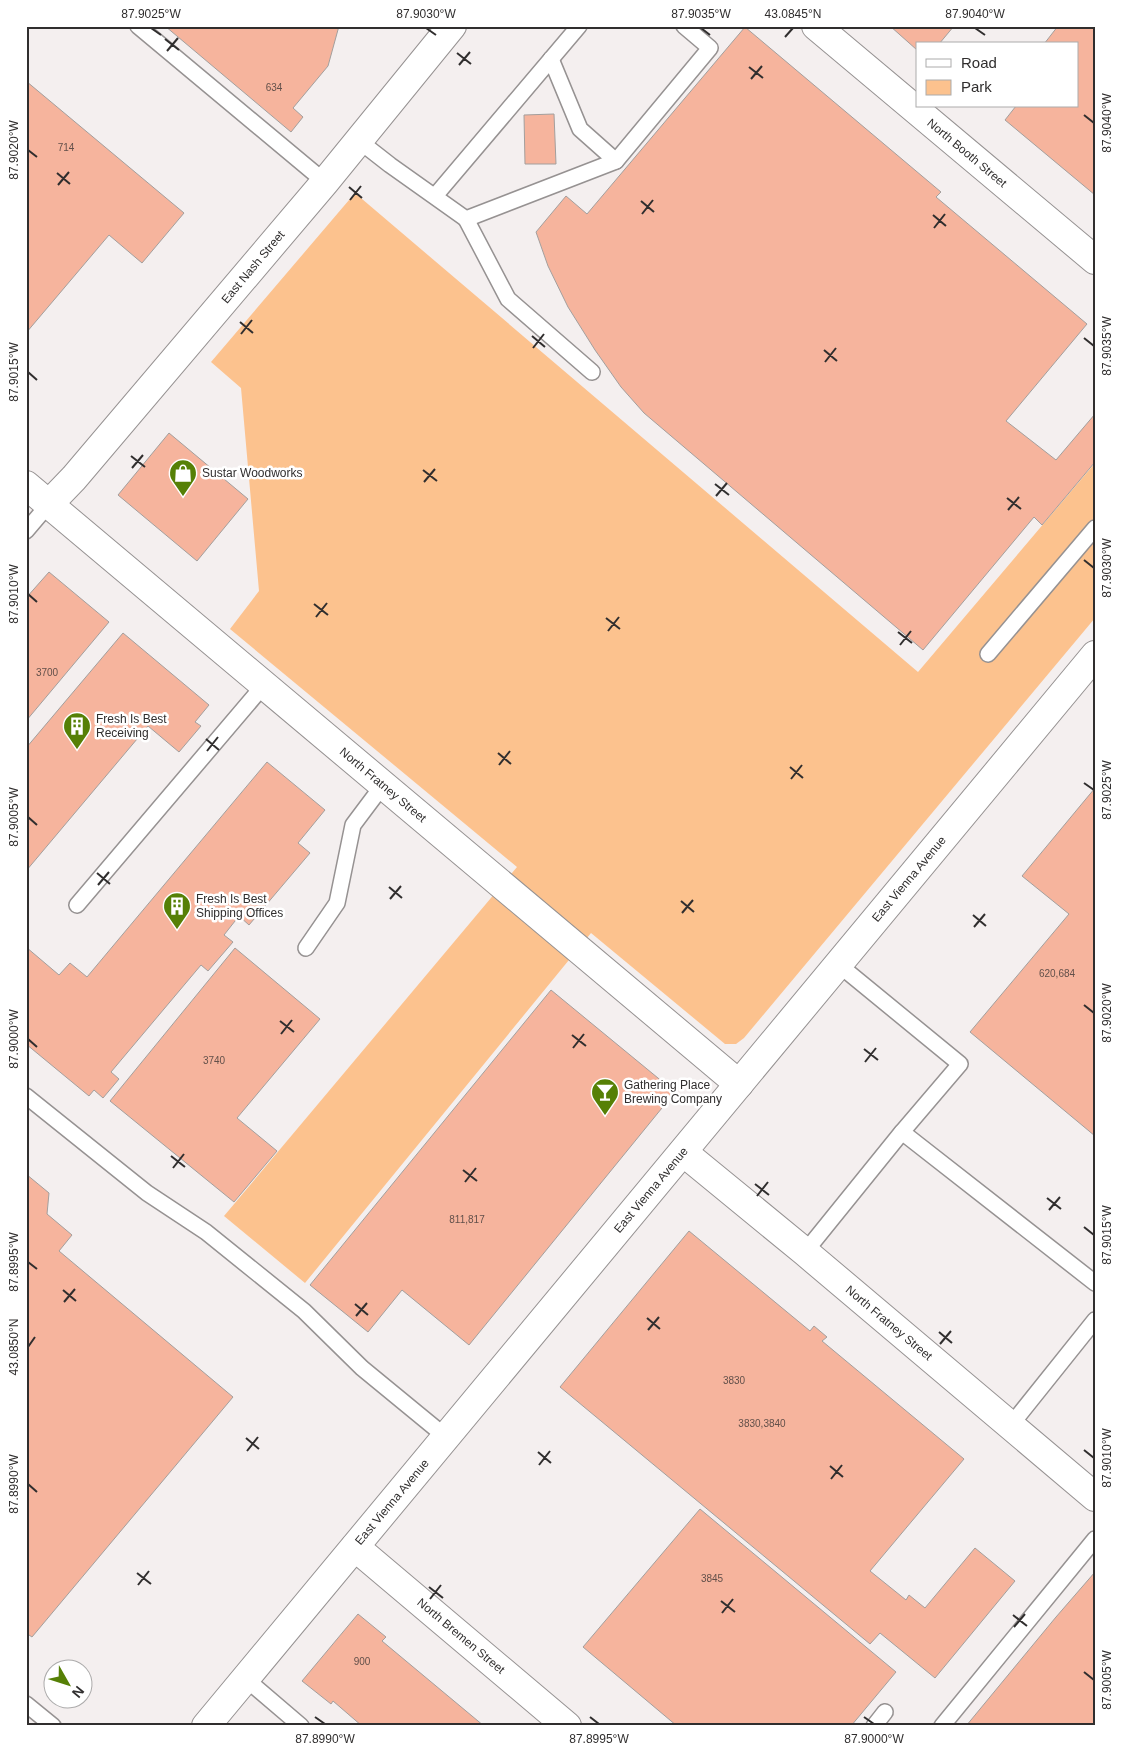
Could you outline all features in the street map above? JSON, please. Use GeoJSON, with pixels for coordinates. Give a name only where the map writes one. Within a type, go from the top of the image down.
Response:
{"type":"FeatureCollection","features":[{"type":"Feature","properties":{"kind":"street","name":"North Booth Street"},"geometry":{"type":"LineString","coordinates":[[816,26],[1095,260]]}},
{"type":"Feature","properties":{"kind":"street","name":"East Nash Street"},"geometry":{"type":"LineString","coordinates":[[49,504],[74,478],[325,182],[450,27]]}},
{"type":"Feature","properties":{"kind":"street","name":"North Fratney Street"},"geometry":{"type":"LineString","coordinates":[[26,486],[739,1084]]}},
{"type":"Feature","properties":{"kind":"street","name":"East Vienna Avenue"},"geometry":{"type":"LineString","coordinates":[[206,1726],[1095,655]]}},
{"type":"Feature","properties":{"kind":"street","name":"North Fratney Street"},"geometry":{"type":"LineString","coordinates":[[682,1152],[805,1252],[1095,1497]]}},
{"type":"Feature","properties":{"kind":"street","name":"North Bremen Street"},"geometry":{"type":"LineString","coordinates":[[355,1547],[567,1726]]}},
{"type":"Feature","properties":{"kind":"lane"},"geometry":{"type":"LineString","coordinates":[[138,26],[325,182]]}},
{"type":"Feature","properties":{"kind":"lane"},"geometry":{"type":"LineString","coordinates":[[435,196],[580,26]]}},
{"type":"Feature","properties":{"kind":"lane"},"geometry":{"type":"LineString","coordinates":[[466,219],[616,161],[710,48],[684,26]]}},
{"type":"Feature","properties":{"kind":"lane"},"geometry":{"type":"LineString","coordinates":[[552,59],[580,128],[616,161]]}},
{"type":"Feature","properties":{"kind":"lane"},"geometry":{"type":"LineString","coordinates":[[358,140],[466,219],[508,299],[592,372]]}},
{"type":"Feature","properties":{"kind":"lane"},"geometry":{"type":"LineString","coordinates":[[26,531],[49,504]]}},
{"type":"Feature","properties":{"kind":"lane"},"geometry":{"type":"LineString","coordinates":[[988,654],[1095,528]]}},
{"type":"Feature","properties":{"kind":"lane"},"geometry":{"type":"LineString","coordinates":[[77,905],[264,685]]}},
{"type":"Feature","properties":{"kind":"lane"},"geometry":{"type":"LineString","coordinates":[[306,948],[337,903],[354,825],[383,785]]}},
{"type":"Feature","properties":{"kind":"lane"},"geometry":{"type":"LineString","coordinates":[[805,1252],[960,1064],[838,964]]}},
{"type":"Feature","properties":{"kind":"lane"},"geometry":{"type":"LineString","coordinates":[[26,1096],[147,1193],[206,1232],[304,1311],[362,1368],[446,1438]]}},
{"type":"Feature","properties":{"kind":"lane"},"geometry":{"type":"LineString","coordinates":[[902,1132],[1095,1283]]}},
{"type":"Feature","properties":{"kind":"lane"},"geometry":{"type":"LineString","coordinates":[[1011,1425],[1095,1320]]}},
{"type":"Feature","properties":{"kind":"lane"},"geometry":{"type":"LineString","coordinates":[[942,1726],[1095,1539]]}},
{"type":"Feature","properties":{"kind":"lane"},"geometry":{"type":"LineString","coordinates":[[246,1679],[301,1726]]}},
{"type":"Feature","properties":{"kind":"lane"},"geometry":{"type":"LineString","coordinates":[[26,1704],[53,1726]]}},
{"type":"Feature","properties":{"kind":"lane"},"geometry":{"type":"LineString","coordinates":[[874,1726],[885,1712]]}},
{"type":"Feature","properties":{"kind":"green space"},"geometry":{"type":"Polygon","coordinates":[[[355,193],[918,672],[1095,463],[1095,618],[744,1038],[736,1044],[725,1044],[591,933],[305,1283],[224,1216],[517,867],[230,629],[259,591],[241,388],[211,362],[355,193]]]}},
{"type":"Feature","properties":{"kind":"building"},"geometry":{"type":"Polygon","coordinates":[[[165,26],[339,26],[328,66],[293,108],[303,117],[291,132],[165,26]]]}},
{"type":"Feature","properties":{"kind":"building"},"geometry":{"type":"Polygon","coordinates":[[[890,26],[954,26],[941,42],[916,42],[916,49],[890,26]]]}},
{"type":"Feature","properties":{"kind":"building"},"geometry":{"type":"Polygon","coordinates":[[[1058,26],[1095,26],[1095,195],[1005,120],[1014,108],[1078,108],[1078,42],[1046,42],[1058,26]]]}},
{"type":"Feature","properties":{"kind":"building"},"geometry":{"type":"Polygon","coordinates":[[[745,27],[941,192],[936,197],[1087,324],[1006,421],[1056,460],[1095,414],[1095,462],[1042,525],[1034,517],[923,650],[644,413],[621,387],[568,307],[548,266],[536,232],[566,196],[587,214],[745,27]]]}},
{"type":"Feature","properties":{"kind":"building"},"geometry":{"type":"Polygon","coordinates":[[[26,81],[184,213],[142,263],[109,235],[26,333],[26,81]]]}},
{"type":"Feature","properties":{"kind":"building"},"geometry":{"type":"Polygon","coordinates":[[[554,114],[556,164],[525,164],[524,115],[554,114]]]}},
{"type":"Feature","properties":{"kind":"building","name":"Sustar Woodworks"},"geometry":{"type":"Polygon","coordinates":[[[169,433],[248,499],[197,561],[118,495],[169,433]]]}},
{"type":"Feature","properties":{"kind":"building"},"geometry":{"type":"Polygon","coordinates":[[[49,572],[109,622],[26,721],[26,598],[49,572]]]}},
{"type":"Feature","properties":{"kind":"building","name":"Fresh Is Best Receiving"},"geometry":{"type":"Polygon","coordinates":[[[123,633],[209,705],[195,722],[201,726],[179,752],[148,726],[26,871],[26,748],[123,633]]]}},
{"type":"Feature","properties":{"kind":"building","name":"Fresh Is Best Shipping Offices"},"geometry":{"type":"Polygon","coordinates":[[[267,762],[325,810],[298,843],[310,853],[249,925],[239,916],[224,935],[233,942],[208,971],[201,965],[111,1072],[119,1079],[103,1098],[94,1090],[89,1096],[26,1044],[26,947],[59,975],[70,963],[87,977],[267,762]]]}},
{"type":"Feature","properties":{"kind":"building"},"geometry":{"type":"Polygon","coordinates":[[[1095,788],[1095,1136],[970,1032],[1069,914],[1022,876],[1095,788]]]}},
{"type":"Feature","properties":{"kind":"building"},"geometry":{"type":"Polygon","coordinates":[[[235,948],[320,1019],[237,1118],[277,1151],[234,1202],[110,1101],[235,948]]]}},
{"type":"Feature","properties":{"kind":"building"},"geometry":{"type":"Polygon","coordinates":[[[551,990],[675,1092],[469,1345],[402,1290],[368,1332],[310,1285],[551,990]]]}},
{"type":"Feature","properties":{"kind":"building"},"geometry":{"type":"Polygon","coordinates":[[[26,1174],[49,1193],[47,1214],[72,1235],[59,1251],[233,1397],[32,1637],[26,1633],[26,1174]]]}},
{"type":"Feature","properties":{"kind":"building"},"geometry":{"type":"Polygon","coordinates":[[[689,1231],[810,1331],[814,1326],[827,1337],[822,1341],[964,1459],[870,1571],[906,1600],[909,1595],[925,1608],[975,1548],[1015,1581],[935,1678],[880,1633],[870,1644],[560,1387],[689,1231]]]}},
{"type":"Feature","properties":{"kind":"building"},"geometry":{"type":"Polygon","coordinates":[[[700,1509],[896,1672],[851,1726],[677,1726],[583,1647],[700,1509]]]}},
{"type":"Feature","properties":{"kind":"building"},"geometry":{"type":"Polygon","coordinates":[[[1095,1572],[1095,1726],[966,1726],[1056,1617],[1095,1572]]]}},
{"type":"Feature","properties":{"kind":"building"},"geometry":{"type":"Polygon","coordinates":[[[358,1614],[386,1637],[382,1641],[484,1726],[362,1726],[333,1701],[331,1704],[302,1681],[358,1614]]]}},
{"type":"Feature","properties":{"kind":"place","name":"Sustar Woodworks"},"geometry":{"type":"Point","coordinates":[183,497]}},
{"type":"Feature","properties":{"kind":"place","name":"Fresh Is Best Receiving"},"geometry":{"type":"Point","coordinates":[77,750]}},
{"type":"Feature","properties":{"kind":"place","name":"Fresh Is Best Shipping Offices"},"geometry":{"type":"Point","coordinates":[177,930]}},
{"type":"Feature","properties":{"kind":"place","name":"Gathering Place Brewing Company"},"geometry":{"type":"Point","coordinates":[605,1116]}}]}
